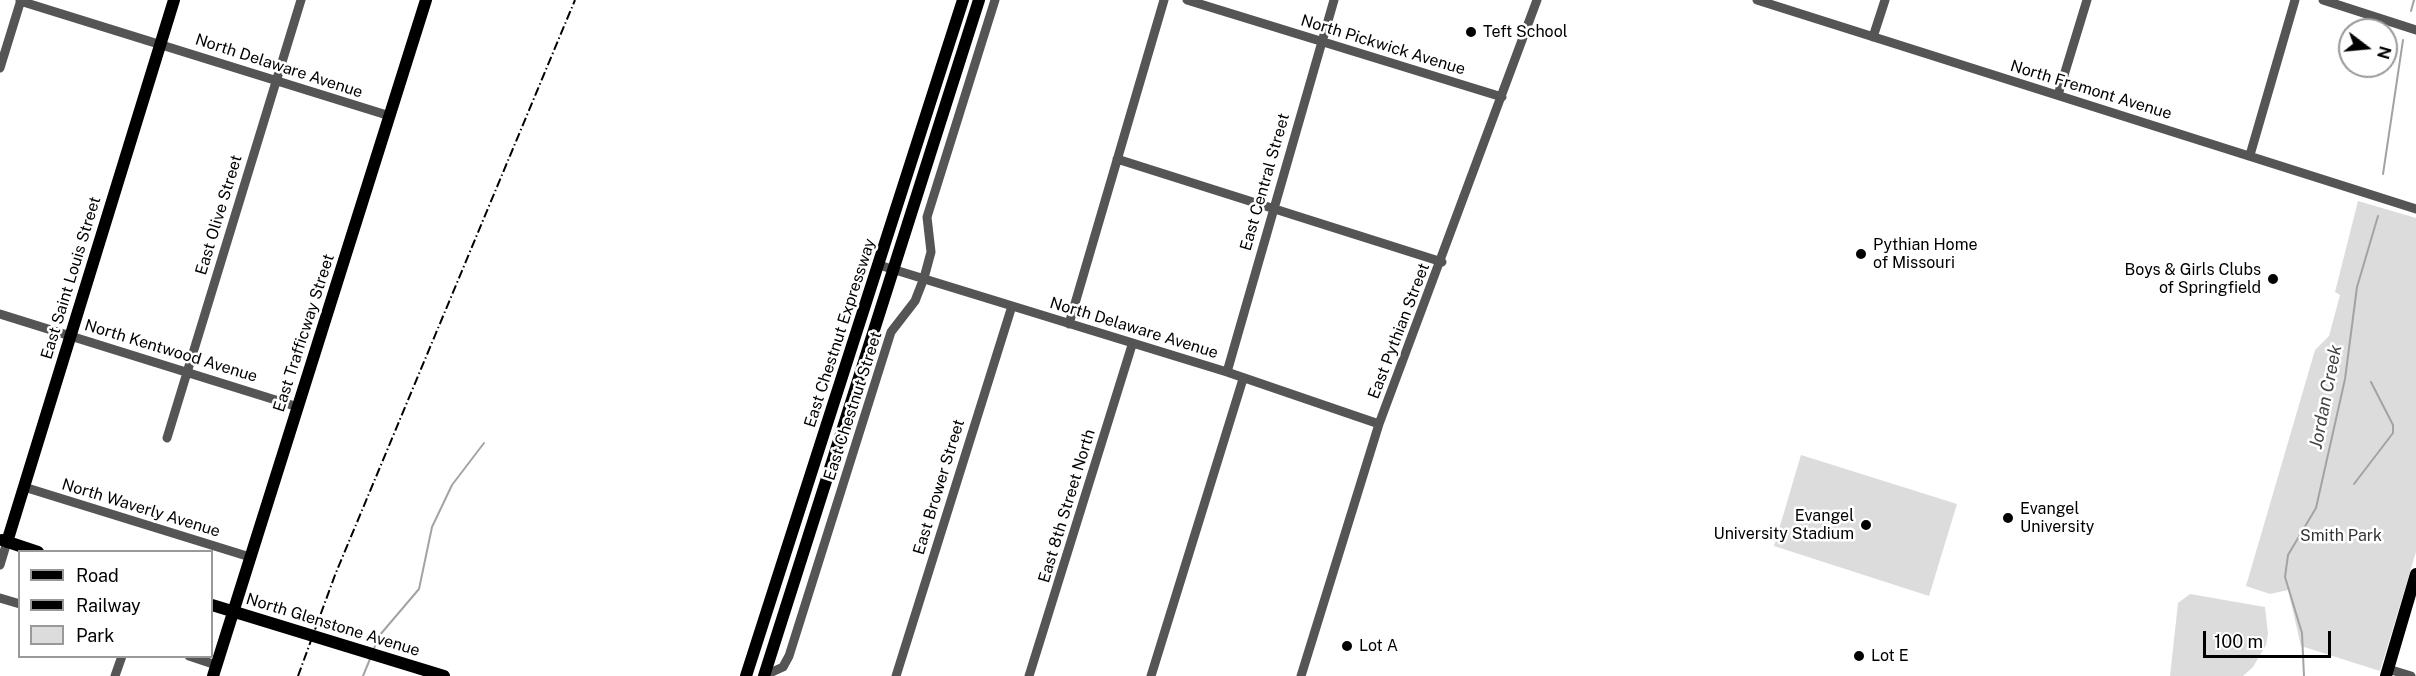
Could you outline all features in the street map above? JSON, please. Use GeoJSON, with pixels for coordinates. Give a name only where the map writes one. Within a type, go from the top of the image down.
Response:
{"type":"FeatureCollection","features":[{"type":"Feature","properties":{"kind":"main road","name":"East Saint Louis Street"},"geometry":{"type":"LineString","coordinates":[[4,541],[24,488],[174,0]]}},
{"type":"Feature","properties":{"kind":"main road","name":"East Trafficway Street"},"geometry":{"type":"LineString","coordinates":[[214,670],[426,0]]}},
{"type":"Feature","properties":{"kind":"main road","name":"East Chestnut Expressway"},"geometry":{"type":"LineString","coordinates":[[746,676],[963,0]]}},
{"type":"Feature","properties":{"kind":"main road","name":"East Chestnut Expressway"},"geometry":{"type":"LineString","coordinates":[[765,676],[979,0]]}},
{"type":"Feature","properties":{"kind":"main road"},"geometry":{"type":"LineString","coordinates":[[4,541],[32,550]]}},
{"type":"Feature","properties":{"kind":"main road"},"geometry":{"type":"LineString","coordinates":[[738,676],[766,595],[780,572]]}},
{"type":"Feature","properties":{"kind":"main road"},"geometry":{"type":"LineString","coordinates":[[2387,673],[2416,574]]}},
{"type":"Feature","properties":{"kind":"main road","name":"North Glenstone Avenue"},"geometry":{"type":"LineString","coordinates":[[213,605],[440,675]]}},
{"type":"Feature","properties":{"kind":"street","name":"East Olive Street"},"geometry":{"type":"LineString","coordinates":[[167,438],[301,0]]}},
{"type":"Feature","properties":{"kind":"street","name":"East Chestnut Street"},"geometry":{"type":"LineString","coordinates":[[765,676],[783,667],[789,656],[891,332],[915,301],[924,278],[931,252],[927,217],[995,0]]}},
{"type":"Feature","properties":{"kind":"street"},"geometry":{"type":"LineString","coordinates":[[1069,324],[1164,0]]}},
{"type":"Feature","properties":{"kind":"street","name":"North Pickwick Avenue"},"geometry":{"type":"LineString","coordinates":[[1187,0],[1502,97]]}},
{"type":"Feature","properties":{"kind":"street","name":"East Central Street"},"geometry":{"type":"LineString","coordinates":[[1227,372],[1334,0]]}},
{"type":"Feature","properties":{"kind":"street","name":"East Pythian Street"},"geometry":{"type":"LineString","coordinates":[[1301,676],[1379,424],[1442,262],[1537,0]]}},
{"type":"Feature","properties":{"kind":"street","name":"North Fremont Avenue"},"geometry":{"type":"LineString","coordinates":[[1757,0],[2416,209]]}},
{"type":"Feature","properties":{"kind":"street"},"geometry":{"type":"LineString","coordinates":[[1873,38],[1885,0]]}},
{"type":"Feature","properties":{"kind":"street"},"geometry":{"type":"LineString","coordinates":[[2058,95],[2086,0]]}},
{"type":"Feature","properties":{"kind":"street"},"geometry":{"type":"LineString","coordinates":[[2250,155],[2295,0]]}},
{"type":"Feature","properties":{"kind":"street"},"geometry":{"type":"LineString","coordinates":[[2323,0],[2416,30]]}},
{"type":"Feature","properties":{"kind":"street","name":"North Delaware Avenue"},"geometry":{"type":"LineString","coordinates":[[21,1],[390,116]]}},
{"type":"Feature","properties":{"kind":"street"},"geometry":{"type":"LineString","coordinates":[[0,68],[21,1]]}},
{"type":"Feature","properties":{"kind":"street"},"geometry":{"type":"LineString","coordinates":[[1117,159],[1442,262]]}},
{"type":"Feature","properties":{"kind":"street","name":"North Delaware Avenue"},"geometry":{"type":"LineString","coordinates":[[879,265],[1132,345],[1227,372],[1243,380],[1379,424]]}},
{"type":"Feature","properties":{"kind":"street","name":"East Brower Street"},"geometry":{"type":"LineString","coordinates":[[896,676],[1012,306]]}},
{"type":"Feature","properties":{"kind":"street","name":"North Kentwood Avenue"},"geometry":{"type":"LineString","coordinates":[[0,314],[298,407]]}},
{"type":"Feature","properties":{"kind":"street","name":"East 8th Street North"},"geometry":{"type":"LineString","coordinates":[[1029,676],[1132,345]]}},
{"type":"Feature","properties":{"kind":"street"},"geometry":{"type":"LineString","coordinates":[[1151,676],[1243,380]]}},
{"type":"Feature","properties":{"kind":"street","name":"North Waverly Avenue"},"geometry":{"type":"LineString","coordinates":[[24,488],[250,557]]}},
{"type":"Feature","properties":{"kind":"street","name":"East Saint Louis Street"},"geometry":{"type":"LineString","coordinates":[[0,565],[4,541]]}},
{"type":"Feature","properties":{"kind":"street"},"geometry":{"type":"LineString","coordinates":[[0,598],[18,603]]}},
{"type":"Feature","properties":{"kind":"street"},"geometry":{"type":"LineString","coordinates":[[116,676],[122,658]]}},
{"type":"Feature","properties":{"kind":"street"},"geometry":{"type":"LineString","coordinates":[[191,658],[214,670]]}},
{"type":"Feature","properties":{"kind":"street"},"geometry":{"type":"LineString","coordinates":[[2387,673],[2411,676]]}},
{"type":"Feature","properties":{"kind":"green space","name":"Smith Park"},"geometry":{"type":"Polygon","coordinates":[[[2358,201],[2416,218],[2416,552],[2380,671],[2301,646],[2288,590],[2270,594],[2246,586],[2315,350],[2329,336],[2340,295],[2335,292],[2358,201]]]}},
{"type":"Feature","properties":{"kind":"green space","name":"Evangel University Stadium"},"geometry":{"type":"Polygon","coordinates":[[[1801,455],[1957,504],[1929,596],[1774,546],[1801,455]]]}},
{"type":"Feature","properties":{"kind":"green space"},"geometry":{"type":"Polygon","coordinates":[[[2190,594],[2265,607],[2268,634],[2266,645],[2253,667],[2243,676],[2170,676],[2178,603],[2190,594]]]}},
{"type":"Feature","properties":{"kind":"waterway","name":"Jordan Creek"},"geometry":{"type":"LineString","coordinates":[[2411,11],[2414,0]]}},
{"type":"Feature","properties":{"kind":"waterway","name":"Jordan Creek"},"geometry":{"type":"LineString","coordinates":[[2383,174],[2403,40]]}},
{"type":"Feature","properties":{"kind":"waterway","name":"Jordan Creek"},"geometry":{"type":"LineString","coordinates":[[2304,676],[2302,633],[2285,577],[2288,555],[2316,508],[2345,379],[2357,287],[2378,216]]}},
{"type":"Feature","properties":{"kind":"waterway"},"geometry":{"type":"LineString","coordinates":[[2354,484],[2393,433],[2393,425],[2371,382]]}},
{"type":"Feature","properties":{"kind":"waterway"},"geometry":{"type":"LineString","coordinates":[[373,651],[379,636],[419,589],[432,527],[452,485],[484,443]]}},
{"type":"Feature","properties":{"kind":"waterway"},"geometry":{"type":"LineString","coordinates":[[363,676],[370,659]]}},
{"type":"Feature","properties":{"kind":"railway"},"geometry":{"type":"LineString","coordinates":[[298,676],[335,575],[575,0]]}},
{"type":"Feature","properties":{"kind":"place","name":"Teft School"},"geometry":{"type":"Point","coordinates":[1471,32]}},
{"type":"Feature","properties":{"kind":"place","name":"Pythian Home of Missouri"},"geometry":{"type":"Point","coordinates":[1861,254]}},
{"type":"Feature","properties":{"kind":"place","name":"Boys & Girls Clubs of Springfield"},"geometry":{"type":"Point","coordinates":[2273,279]}},
{"type":"Feature","properties":{"kind":"place","name":"Evangel University"},"geometry":{"type":"Point","coordinates":[2008,518]}},
{"type":"Feature","properties":{"kind":"place","name":"Evangel University Stadium"},"geometry":{"type":"Point","coordinates":[1866,525]}},
{"type":"Feature","properties":{"kind":"place","name":"Lot A"},"geometry":{"type":"Point","coordinates":[1347,646]}},
{"type":"Feature","properties":{"kind":"place","name":"Lot E"},"geometry":{"type":"Point","coordinates":[1859,656]}}]}
